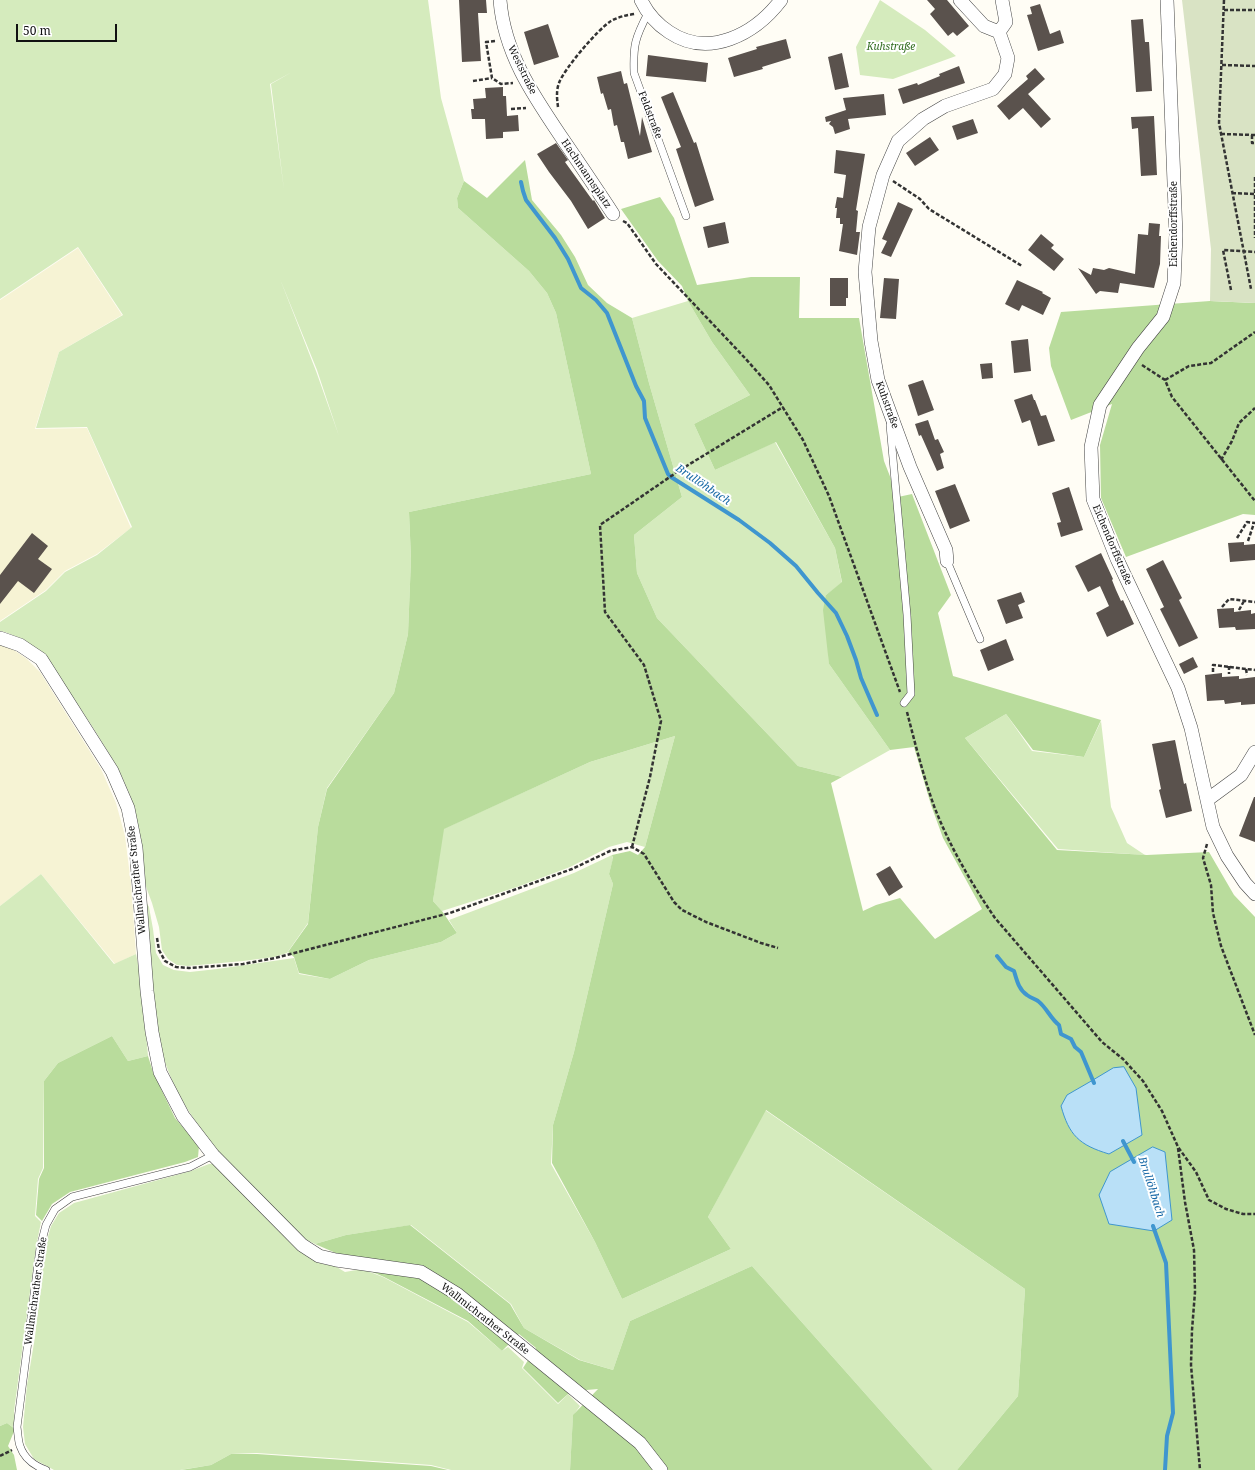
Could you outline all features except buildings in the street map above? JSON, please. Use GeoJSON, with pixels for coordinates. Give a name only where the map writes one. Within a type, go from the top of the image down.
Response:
{"type":"FeatureCollection","features":[{"type":"Feature","properties":{"kind":"street","name":"Weststraße"},"geometry":{"type":"LineString","coordinates":[[500,0],[503,25],[507,40],[524,79],[548,119],[560,134]]}},
{"type":"Feature","properties":{"kind":"street"},"geometry":{"type":"LineString","coordinates":[[641,0],[648,13],[661,26],[676,37],[695,43],[710,44],[724,42],[749,30],[768,16],[781,0]]}},
{"type":"Feature","properties":{"kind":"street"},"geometry":{"type":"LineString","coordinates":[[960,0],[984,26],[999,32],[1006,22],[1002,0]]}},
{"type":"Feature","properties":{"kind":"street","name":"Eichendorffstraße"},"geometry":{"type":"LineString","coordinates":[[1167,0],[1176,235],[1174,283],[1163,317],[1132,358],[1100,405],[1091,447],[1093,499],[1117,559],[1178,688],[1191,728],[1213,827],[1227,856],[1244,883],[1255,894]]}},
{"type":"Feature","properties":{"kind":"street","name":"Kuhstraße"},"geometry":{"type":"LineString","coordinates":[[947,561],[946,550],[910,467],[878,380],[872,348],[865,272],[869,227],[883,174],[898,141],[923,119],[945,106],[993,89],[1005,74],[1008,58],[999,32]]}},
{"type":"Feature","properties":{"kind":"street","name":"Hachmannsplatz"},"geometry":{"type":"LineString","coordinates":[[560,134],[613,214]]}},
{"type":"Feature","properties":{"kind":"street","name":"Wallmichrather Straße"},"geometry":{"type":"LineString","coordinates":[[0,638],[20,645],[41,659],[112,771],[128,808],[136,848],[140,886],[150,1018],[160,1072],[183,1116],[213,1155],[302,1245],[319,1256],[336,1260],[421,1272],[456,1294],[640,1443],[661,1470]]}},
{"type":"Feature","properties":{"kind":"street"},"geometry":{"type":"LineString","coordinates":[[1208,800],[1241,775],[1255,752]]}},
{"type":"Feature","properties":{"kind":"lane","name":"Feldstraße"},"geometry":{"type":"LineString","coordinates":[[648,13],[637,34],[633,51],[634,73],[686,216]]}},
{"type":"Feature","properties":{"kind":"lane"},"geometry":{"type":"LineString","coordinates":[[889,409],[908,615],[911,694],[904,704]]}},
{"type":"Feature","properties":{"kind":"lane"},"geometry":{"type":"LineString","coordinates":[[947,561],[980,639]]}},
{"type":"Feature","properties":{"kind":"lane","name":"Wallmichrather Straße"},"geometry":{"type":"LineString","coordinates":[[46,1470],[35,1468],[25,1455],[20,1446],[17,1427],[40,1248],[46,1226],[55,1209],[72,1197],[190,1167],[213,1155]]}},
{"type":"Feature","properties":{"kind":"path"},"geometry":{"type":"LineString","coordinates":[[1224,0],[1219,123],[1251,289]]}},
{"type":"Feature","properties":{"kind":"path"},"geometry":{"type":"LineString","coordinates":[[1224,10],[1255,10]]}},
{"type":"Feature","properties":{"kind":"path"},"geometry":{"type":"LineString","coordinates":[[548,119],[558,112],[557,90],[564,71],[601,29],[619,17],[648,13]]}},
{"type":"Feature","properties":{"kind":"path"},"geometry":{"type":"LineString","coordinates":[[492,78],[486,42],[507,40]]}},
{"type":"Feature","properties":{"kind":"path"},"geometry":{"type":"LineString","coordinates":[[1222,65],[1255,66]]}},
{"type":"Feature","properties":{"kind":"path"},"geometry":{"type":"LineString","coordinates":[[473,81],[492,78],[501,84],[515,83],[524,79]]}},
{"type":"Feature","properties":{"kind":"path"},"geometry":{"type":"LineString","coordinates":[[1221,134],[1254,135],[1252,143],[1255,143]]}},
{"type":"Feature","properties":{"kind":"path"},"geometry":{"type":"LineString","coordinates":[[883,174],[920,199],[929,209],[1022,266]]}},
{"type":"Feature","properties":{"kind":"path"},"geometry":{"type":"LineString","coordinates":[[1255,177],[1255,238]]}},
{"type":"Feature","properties":{"kind":"path"},"geometry":{"type":"LineString","coordinates":[[1232,193],[1255,194]]}},
{"type":"Feature","properties":{"kind":"path"},"geometry":{"type":"LineString","coordinates":[[613,214],[627,223],[656,264],[744,356],[769,385],[803,440],[829,496],[904,704],[934,804],[947,837],[980,897],[1010,937],[1102,1042],[1123,1058],[1143,1081],[1162,1111],[1178,1147],[1196,1172],[1209,1200],[1226,1209],[1243,1214],[1255,1214]]}},
{"type":"Feature","properties":{"kind":"path"},"geometry":{"type":"LineString","coordinates":[[1231,290],[1223,250],[1255,252]]}},
{"type":"Feature","properties":{"kind":"path"},"geometry":{"type":"LineString","coordinates":[[1165,380],[1189,366],[1211,363],[1255,332]]}},
{"type":"Feature","properties":{"kind":"path"},"geometry":{"type":"LineString","coordinates":[[1132,358],[1165,380],[1172,398],[1255,502]]}},
{"type":"Feature","properties":{"kind":"path"},"geometry":{"type":"LineString","coordinates":[[632,847],[650,777],[661,721],[644,665],[606,612],[600,525],[680,470],[783,407]]}},
{"type":"Feature","properties":{"kind":"path"},"geometry":{"type":"LineString","coordinates":[[1221,460],[1232,441],[1239,422],[1255,408]]}},
{"type":"Feature","properties":{"kind":"path"},"geometry":{"type":"LineString","coordinates":[[1237,538],[1247,522],[1255,523],[1248,542]]}},
{"type":"Feature","properties":{"kind":"path"},"geometry":{"type":"LineString","coordinates":[[1222,607],[1229,599],[1255,602]]}},
{"type":"Feature","properties":{"kind":"path"},"geometry":{"type":"LineString","coordinates":[[1239,610],[1244,601]]}},
{"type":"Feature","properties":{"kind":"path"},"geometry":{"type":"LineString","coordinates":[[1213,672],[1213,665],[1255,670]]}},
{"type":"Feature","properties":{"kind":"path"},"geometry":{"type":"LineString","coordinates":[[1229,666],[1229,674]]}},
{"type":"Feature","properties":{"kind":"path"},"geometry":{"type":"LineString","coordinates":[[1246,668],[1247,675]]}},
{"type":"Feature","properties":{"kind":"path"},"geometry":{"type":"LineString","coordinates":[[1213,827],[1203,858],[1211,885],[1213,913],[1221,946],[1255,1035]]}},
{"type":"Feature","properties":{"kind":"path"},"geometry":{"type":"LineString","coordinates":[[157,936],[159,950],[165,961],[176,967],[189,968],[244,964],[275,958],[450,913],[572,869],[610,851],[632,847],[644,854],[674,902],[682,910],[706,922],[778,948]]}},
{"type":"Feature","properties":{"kind":"path"},"geometry":{"type":"LineString","coordinates":[[1178,1147],[1185,1202],[1194,1250],[1195,1292],[1191,1365],[1200,1470]]}},
{"type":"Feature","properties":{"kind":"shaded area"},"geometry":{"type":"Polygon","coordinates":[[[78,248],[122,315],[59,352],[35,429],[87,428],[131,528],[97,554],[65,571],[46,590],[0,621],[0,300],[78,248]]]}},
{"type":"Feature","properties":{"kind":"shaded area"},"geometry":{"type":"Polygon","coordinates":[[[0,643],[8,646],[27,659],[40,672],[101,769],[116,803],[125,836],[131,884],[136,954],[115,964],[41,874],[0,906],[0,643]]]}},
{"type":"Feature","properties":{"kind":"green space"},"geometry":{"type":"Polygon","coordinates":[[[0,0],[428,0],[441,98],[464,181],[457,198],[458,208],[529,271],[547,293],[556,313],[591,474],[409,512],[411,559],[408,634],[394,693],[327,788],[318,827],[308,923],[287,953],[274,957],[188,966],[177,965],[168,959],[162,950],[159,927],[145,884],[130,795],[118,768],[56,672],[25,640],[0,631],[0,622],[46,591],[65,572],[97,555],[132,527],[87,427],[36,428],[59,352],[123,315],[78,247],[0,299],[0,0]],[[292,72],[270,84],[284,190],[271,84],[292,72]],[[280,279],[316,371],[339,436],[317,370],[280,279]]]}},
{"type":"Feature","properties":{"kind":"green space","name":"Kuhstraße"},"geometry":{"type":"Polygon","coordinates":[[[880,0],[925,30],[956,56],[893,79],[860,75],[856,47],[880,0]]]}},
{"type":"Feature","properties":{"kind":"green space"},"geometry":{"type":"Polygon","coordinates":[[[1182,0],[1255,0],[1255,303],[1210,301],[1211,249],[1182,0]]]}},
{"type":"Feature","properties":{"kind":"green space"},"geometry":{"type":"Polygon","coordinates":[[[525,160],[532,200],[561,235],[575,257],[588,285],[607,303],[632,318],[682,497],[634,535],[637,573],[657,618],[798,766],[842,777],[831,783],[863,911],[876,905],[900,898],[935,939],[982,909],[943,838],[931,805],[914,747],[890,750],[829,664],[823,610],[826,595],[842,582],[835,548],[776,442],[715,470],[694,424],[750,395],[712,342],[688,301],[682,286],[658,261],[621,209],[660,197],[674,218],[697,285],[751,277],[800,277],[799,318],[859,318],[884,461],[898,497],[912,494],[951,595],[938,613],[953,676],[1101,720],[1084,757],[1033,750],[1006,714],[965,738],[1057,850],[1147,855],[1209,852],[1234,895],[1255,917],[1255,1470],[957,1470],[1018,1396],[1025,1289],[766,1110],[708,1217],[731,1249],[622,1299],[595,1242],[552,1163],[553,1125],[574,1052],[613,884],[609,874],[613,858],[612,855],[630,851],[638,855],[645,847],[675,736],[590,762],[444,829],[433,901],[457,933],[441,942],[369,960],[330,979],[299,973],[294,957],[288,952],[308,924],[318,827],[327,789],[394,693],[408,634],[411,559],[409,512],[591,474],[556,313],[547,293],[529,271],[458,208],[457,198],[464,181],[487,198],[525,160]]]}},
{"type":"Feature","properties":{"kind":"green space"},"geometry":{"type":"Polygon","coordinates":[[[688,301],[712,342],[750,395],[694,424],[715,470],[775,442],[835,548],[842,583],[826,595],[829,664],[890,750],[842,777],[798,766],[657,618],[637,573],[634,535],[682,497],[632,318],[688,301]]]}},
{"type":"Feature","properties":{"kind":"green space"},"geometry":{"type":"Polygon","coordinates":[[[1210,301],[1255,303],[1255,515],[1243,514],[1126,557],[1101,498],[1100,445],[1112,404],[1071,420],[1051,366],[1049,348],[1061,312],[1210,301]]]}},
{"type":"Feature","properties":{"kind":"green space"},"geometry":{"type":"Polygon","coordinates":[[[1006,714],[1032,751],[1084,757],[1101,721],[1111,807],[1127,843],[1145,855],[1058,849],[965,738],[1006,714]]]}},
{"type":"Feature","properties":{"kind":"green space"},"geometry":{"type":"Polygon","coordinates":[[[675,736],[645,847],[627,842],[609,847],[570,867],[517,887],[442,911],[433,901],[443,829],[590,762],[675,736]]]}},
{"type":"Feature","properties":{"kind":"green space"},"geometry":{"type":"Polygon","coordinates":[[[612,855],[613,859],[609,874],[613,884],[574,1052],[553,1125],[551,1164],[595,1242],[622,1299],[731,1249],[708,1217],[765,1110],[1025,1289],[1018,1396],[957,1470],[933,1470],[752,1266],[630,1321],[613,1370],[580,1360],[524,1328],[511,1304],[411,1225],[346,1235],[315,1244],[305,1239],[242,1177],[222,1155],[203,1132],[186,1107],[172,1081],[160,1043],[152,984],[146,902],[149,907],[156,953],[163,965],[174,970],[190,972],[294,958],[299,974],[330,979],[369,960],[441,942],[457,933],[449,920],[574,873],[612,855]]]}},
{"type":"Feature","properties":{"kind":"green space"},"geometry":{"type":"Polygon","coordinates":[[[41,874],[114,964],[136,954],[141,979],[148,1056],[128,1061],[112,1036],[58,1063],[44,1081],[43,1168],[38,1179],[35,1216],[41,1222],[36,1247],[14,1411],[15,1429],[7,1423],[0,1426],[0,906],[41,874]]]}},
{"type":"Feature","properties":{"kind":"green space"},"geometry":{"type":"Polygon","coordinates":[[[112,1036],[128,1061],[148,1056],[153,1072],[175,1118],[199,1146],[198,1157],[185,1162],[70,1192],[52,1204],[42,1221],[36,1215],[39,1179],[44,1168],[44,1081],[58,1063],[112,1036]]]}},
{"type":"Feature","properties":{"kind":"green space"},"geometry":{"type":"Polygon","coordinates":[[[209,1164],[216,1164],[310,1258],[323,1264],[335,1266],[345,1272],[362,1269],[383,1277],[468,1322],[502,1351],[508,1347],[524,1362],[522,1368],[558,1404],[568,1394],[580,1406],[573,1416],[570,1470],[451,1470],[431,1465],[257,1453],[231,1454],[211,1465],[180,1470],[54,1470],[34,1459],[25,1444],[23,1427],[45,1247],[51,1226],[59,1213],[74,1203],[191,1171],[209,1164]]]}},
{"type":"Feature","properties":{"kind":"green space"},"geometry":{"type":"Polygon","coordinates":[[[410,1225],[510,1304],[524,1328],[579,1360],[613,1370],[630,1321],[752,1266],[933,1470],[570,1470],[573,1415],[598,1389],[575,1391],[568,1394],[558,1403],[523,1368],[536,1348],[519,1334],[502,1351],[468,1321],[384,1277],[363,1268],[366,1258],[338,1254],[315,1244],[346,1235],[410,1225]]]}},
{"type":"Feature","properties":{"kind":"green space"},"geometry":{"type":"Polygon","coordinates":[[[7,1423],[15,1429],[8,1446],[14,1455],[17,1470],[0,1470],[0,1426],[7,1423]]]}},
{"type":"Feature","properties":{"kind":"green space"},"geometry":{"type":"Polygon","coordinates":[[[231,1454],[257,1454],[431,1466],[448,1470],[181,1470],[211,1465],[231,1454]]]}},
{"type":"Feature","properties":{"kind":"water"},"geometry":{"type":"Polygon","coordinates":[[[1124,1067],[1136,1088],[1142,1135],[1109,1154],[1090,1147],[1077,1138],[1072,1132],[1064,1116],[1061,1106],[1067,1095],[1113,1068],[1124,1067]]]}},
{"type":"Feature","properties":{"kind":"water"},"geometry":{"type":"Polygon","coordinates":[[[1153,1147],[1165,1152],[1172,1220],[1154,1231],[1109,1224],[1099,1195],[1110,1172],[1153,1147]]]}},
{"type":"Feature","properties":{"kind":"waterway","name":"Brullöhbach"},"geometry":{"type":"LineString","coordinates":[[521,182],[526,200],[555,238],[568,259],[581,288],[596,300],[607,313],[636,386],[644,401],[645,418],[668,474],[739,520],[770,543],[796,566],[836,613],[847,636],[861,678],[877,715]]}},
{"type":"Feature","properties":{"kind":"waterway","name":"Brullöhbach"},"geometry":{"type":"LineString","coordinates":[[997,956],[1006,967],[1014,971],[1022,991],[1038,1001],[1044,1007],[1059,1025],[1061,1034],[1071,1039],[1075,1047],[1081,1052],[1094,1083]]}},
{"type":"Feature","properties":{"kind":"waterway","name":"Brullöhbach"},"geometry":{"type":"LineString","coordinates":[[1123,1141],[1134,1162]]}},
{"type":"Feature","properties":{"kind":"waterway","name":"Brullöhbach"},"geometry":{"type":"LineString","coordinates":[[1153,1226],[1166,1263],[1173,1413],[1167,1436],[1165,1470]]}}]}
